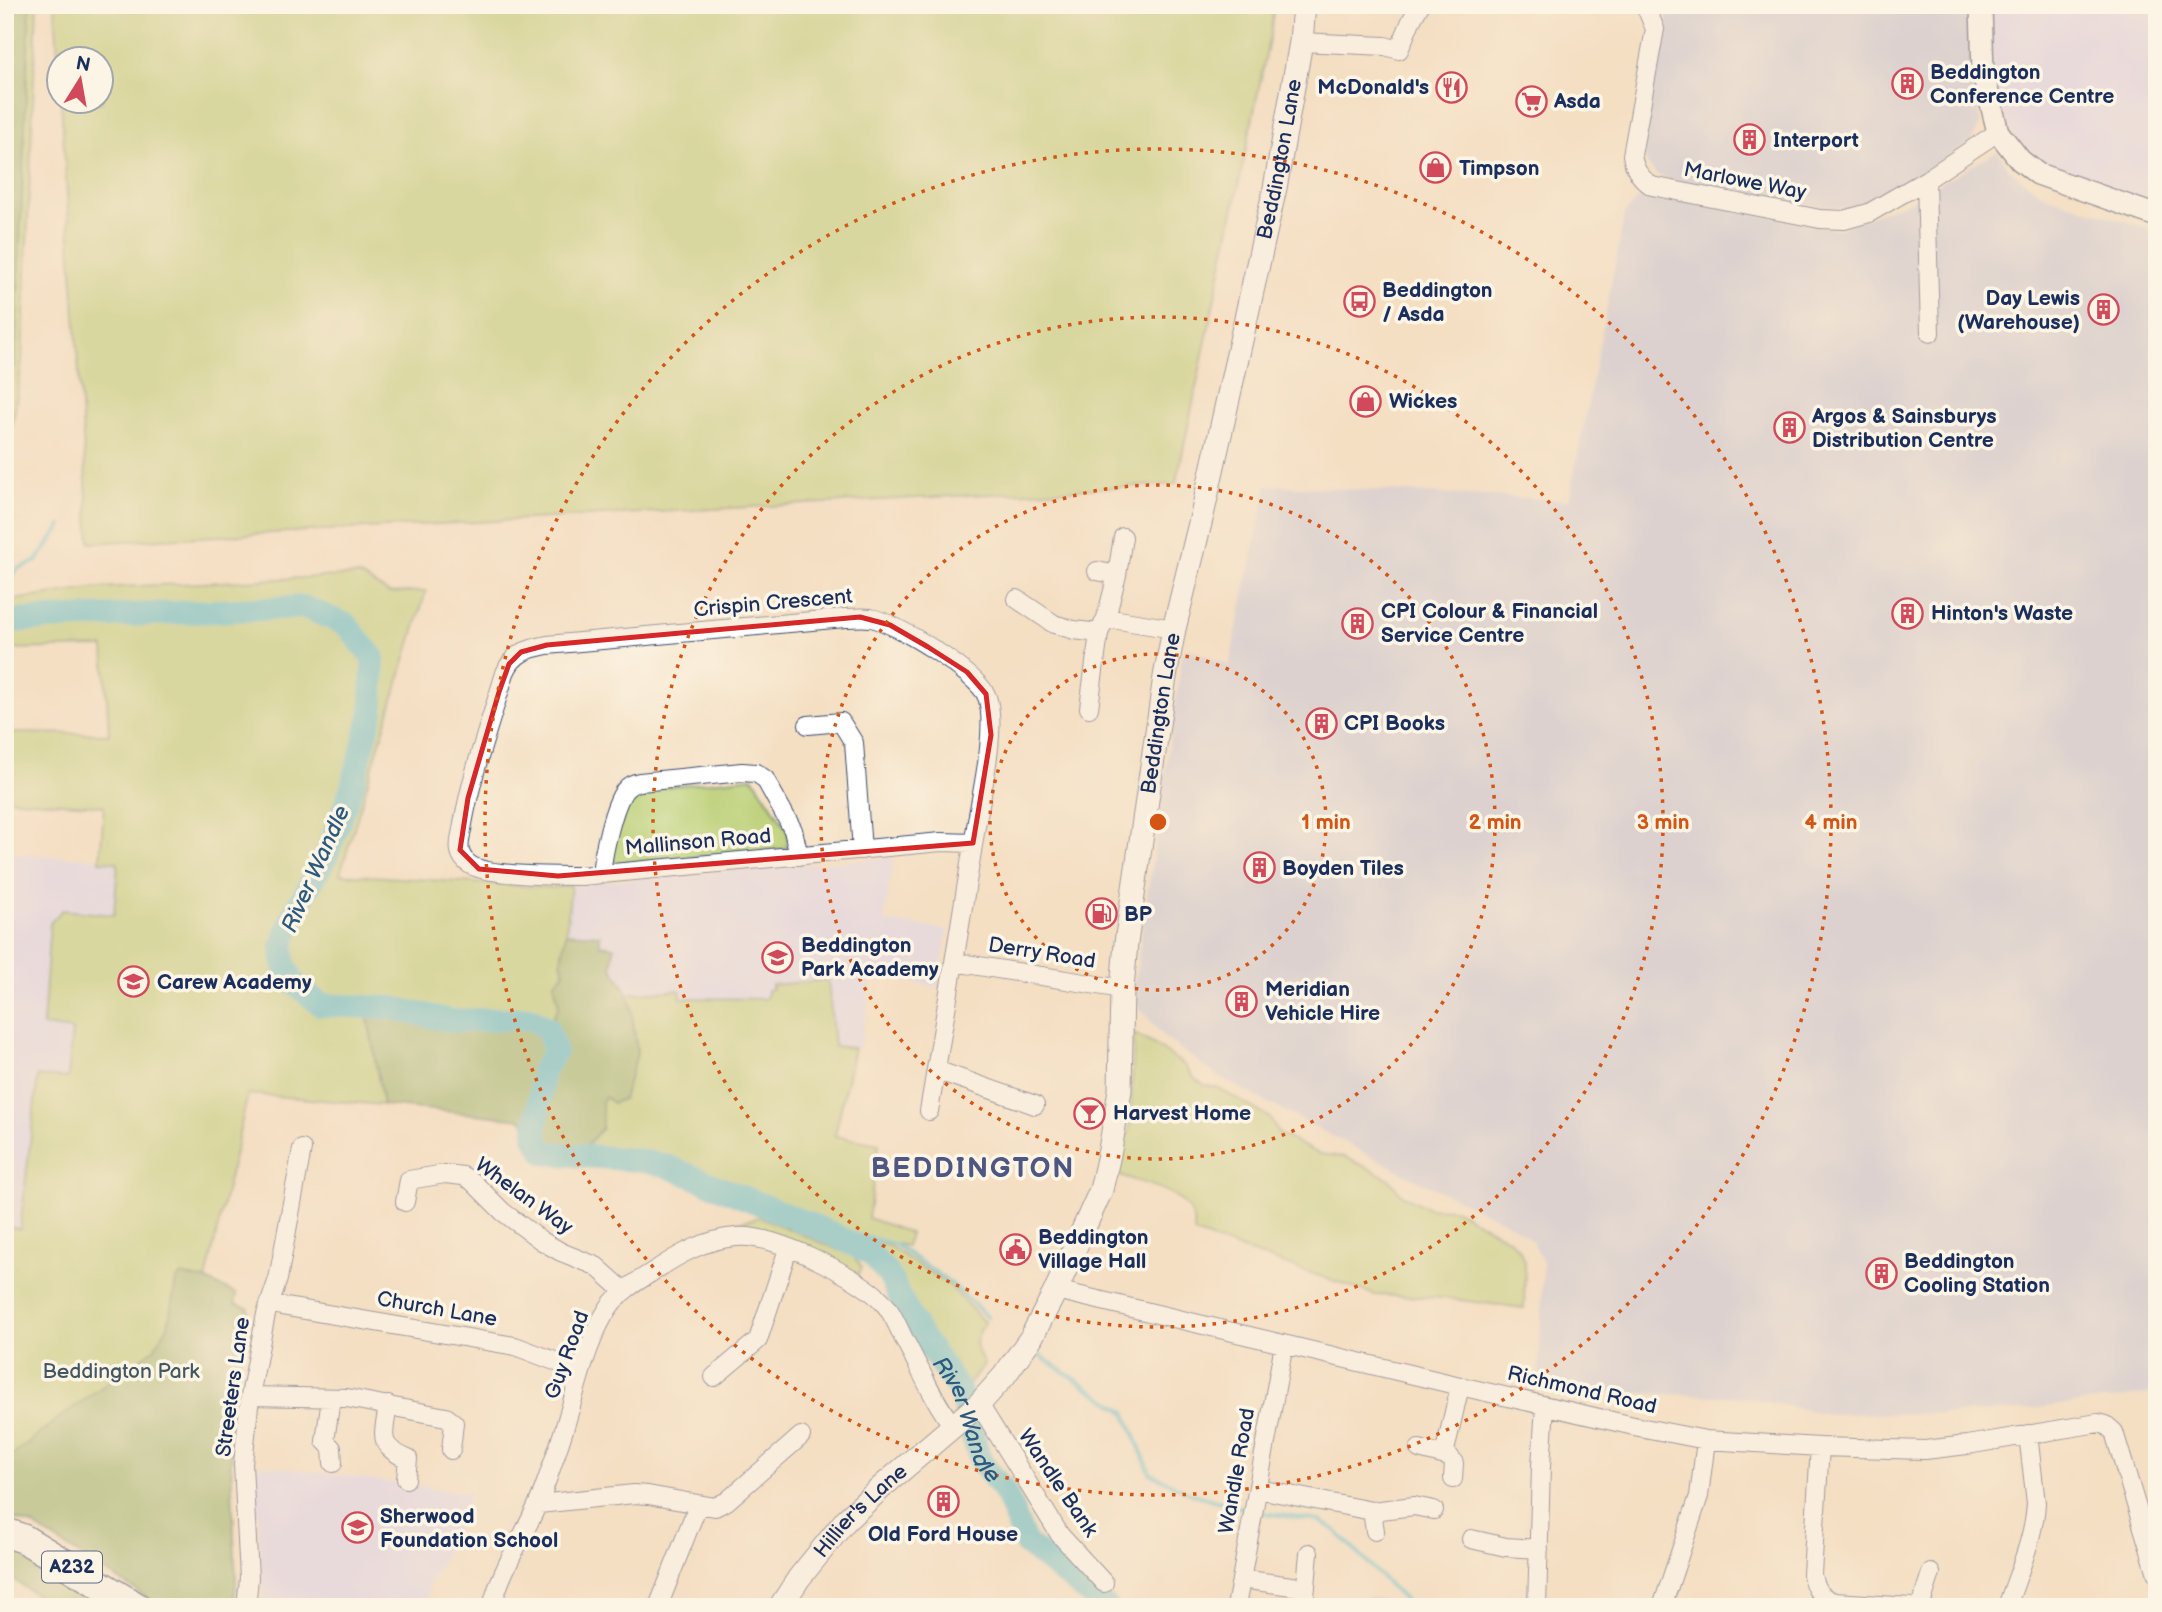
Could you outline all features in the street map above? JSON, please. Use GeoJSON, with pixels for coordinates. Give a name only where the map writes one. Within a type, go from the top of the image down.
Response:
{"type":"FeatureCollection","features":[{"type":"Feature","properties":{"kind":"highway","name":"A232"},"geometry":{"type":"LineString","coordinates":[[5,1532],[24,1539],[137,1607]]}},
{"type":"Feature","properties":{"kind":"main road","name":"Beddington Lane"},"geometry":{"type":"LineString","coordinates":[[953,1426],[979,1404],[1031,1338],[1095,1205],[1106,1169],[1120,1090],[1122,989],[1131,908],[1174,629],[1263,245],[1284,144],[1301,42],[1304,5]]}},
{"type":"Feature","properties":{"kind":"main road","name":"Hillier's Lane"},"geometry":{"type":"LineString","coordinates":[[780,1607],[813,1559],[846,1520],[953,1426]]}},
{"type":"Feature","properties":{"kind":"street"},"geometry":{"type":"LineString","coordinates":[[1301,42],[1378,46],[1399,50],[1420,5]]}},
{"type":"Feature","properties":{"kind":"street","name":"Marlowe Way"},"geometry":{"type":"LineString","coordinates":[[1645,5],[1655,29],[1632,155],[1634,166],[1643,180],[1652,186],[1820,219],[1844,220],[1869,213],[1926,180],[1998,132]]}},
{"type":"Feature","properties":{"kind":"street"},"geometry":{"type":"LineString","coordinates":[[1981,5],[1983,74],[1998,132],[2020,160],[2038,174],[2157,216]]}},
{"type":"Feature","properties":{"kind":"street"},"geometry":{"type":"LineString","coordinates":[[1926,180],[1930,333]]}},
{"type":"Feature","properties":{"kind":"street"},"geometry":{"type":"LineString","coordinates":[[1089,708],[1102,625],[1117,575],[1123,537]]}},
{"type":"Feature","properties":{"kind":"street"},"geometry":{"type":"LineString","coordinates":[[1097,571],[1117,575]]}},
{"type":"Feature","properties":{"kind":"street"},"geometry":{"type":"LineString","coordinates":[[1017,598],[1054,624],[1074,630],[1102,625],[1174,629]]}},
{"type":"Feature","properties":{"kind":"street","name":"Crispin Crescent"},"geometry":{"type":"LineString","coordinates":[[460,850],[468,798],[499,692],[509,664],[521,652],[547,645],[860,617],[890,625],[967,672],[977,681],[986,694],[992,717],[929,1111]]}},
{"type":"Feature","properties":{"kind":"street"},"geometry":{"type":"LineString","coordinates":[[808,725],[841,722],[854,743],[862,850]]}},
{"type":"Feature","properties":{"kind":"street","name":"Mallinson Road"},"geometry":{"type":"LineString","coordinates":[[601,874],[604,849],[620,797],[629,786],[640,782],[743,772],[756,773],[765,779],[793,830],[799,856]]}},
{"type":"Feature","properties":{"kind":"street","name":"Mallinson Road"},"geometry":{"type":"LineString","coordinates":[[460,850],[466,862],[485,870],[558,876],[941,842],[973,843]]}},
{"type":"Feature","properties":{"kind":"street","name":"Derry Road"},"geometry":{"type":"LineString","coordinates":[[954,962],[1122,989]]}},
{"type":"Feature","properties":{"kind":"street"},"geometry":{"type":"LineString","coordinates":[[936,1070],[1035,1105]]}},
{"type":"Feature","properties":{"kind":"street","name":"Streeters Lane"},"geometry":{"type":"LineString","coordinates":[[246,1607],[249,1578],[243,1464],[250,1395],[275,1303],[302,1149]]}},
{"type":"Feature","properties":{"kind":"street","name":"Whelan Way"},"geometry":{"type":"LineString","coordinates":[[405,1202],[409,1180],[445,1174],[463,1176],[472,1181],[503,1212],[542,1241],[596,1266],[624,1291]]}},
{"type":"Feature","properties":{"kind":"street","name":"Guy Road"},"geometry":{"type":"LineString","coordinates":[[492,1607],[499,1586],[539,1504],[582,1371],[603,1317],[624,1291],[666,1263],[719,1239],[747,1237],[788,1248],[845,1274],[884,1303],[953,1426]]}},
{"type":"Feature","properties":{"kind":"street"},"geometry":{"type":"LineString","coordinates":[[714,1377],[758,1339],[788,1248]]}},
{"type":"Feature","properties":{"kind":"street","name":"Richmond Road"},"geometry":{"type":"LineString","coordinates":[[1056,1290],[1545,1406],[1706,1440],[1925,1450],[2091,1423],[2106,1425],[2113,1433],[2157,1574]]}},
{"type":"Feature","properties":{"kind":"street","name":"Church Lane"},"geometry":{"type":"LineString","coordinates":[[275,1303],[515,1346],[582,1371]]}},
{"type":"Feature","properties":{"kind":"street","name":"Wandle Road"},"geometry":{"type":"LineString","coordinates":[[1236,1607],[1284,1344]]}},
{"type":"Feature","properties":{"kind":"street"},"geometry":{"type":"LineString","coordinates":[[1444,1455],[1460,1386]]}},
{"type":"Feature","properties":{"kind":"street"},"geometry":{"type":"LineString","coordinates":[[250,1395],[347,1398],[451,1419],[454,1429],[451,1450]]}},
{"type":"Feature","properties":{"kind":"street"},"geometry":{"type":"LineString","coordinates":[[331,1398],[325,1441],[332,1448],[333,1463]]}},
{"type":"Feature","properties":{"kind":"street","name":"Wandle Bank"},"geometry":{"type":"LineString","coordinates":[[979,1404],[1060,1535],[1104,1583]]}},
{"type":"Feature","properties":{"kind":"street"},"geometry":{"type":"LineString","coordinates":[[388,1405],[385,1442],[394,1453],[408,1459],[406,1479]]}},
{"type":"Feature","properties":{"kind":"street"},"geometry":{"type":"LineString","coordinates":[[1537,1607],[1545,1406]]}},
{"type":"Feature","properties":{"kind":"street"},"geometry":{"type":"LineString","coordinates":[[2008,1604],[2036,1514],[2028,1434]]}},
{"type":"Feature","properties":{"kind":"street"},"geometry":{"type":"LineString","coordinates":[[539,1504],[634,1494],[715,1507],[727,1501],[801,1436]]}},
{"type":"Feature","properties":{"kind":"street"},"geometry":{"type":"LineString","coordinates":[[1662,1607],[1699,1496],[1706,1440]]}},
{"type":"Feature","properties":{"kind":"street"},"geometry":{"type":"LineString","coordinates":[[1820,1447],[1812,1574],[1816,1589],[1825,1598],[1835,1602],[1911,1607]]}},
{"type":"Feature","properties":{"kind":"street"},"geometry":{"type":"LineString","coordinates":[[1419,1449],[1450,1457],[1454,1462],[1453,1479]]}},
{"type":"Feature","properties":{"kind":"street"},"geometry":{"type":"LineString","coordinates":[[1257,1493],[1372,1511],[1415,1506],[1434,1510]]}},
{"type":"Feature","properties":{"kind":"street"},"geometry":{"type":"LineString","coordinates":[[658,1607],[698,1505]]}},
{"type":"Feature","properties":{"kind":"street"},"geometry":{"type":"LineString","coordinates":[[1372,1511],[1376,1531]]}},
{"type":"Feature","properties":{"kind":"street"},"geometry":{"type":"LineString","coordinates":[[1471,1539],[1506,1547],[1539,1549]]}},
{"type":"Feature","properties":{"kind":"street"},"geometry":{"type":"LineString","coordinates":[[1304,1607],[1309,1553]]}},
{"type":"Feature","properties":{"kind":"street"},"geometry":{"type":"LineString","coordinates":[[1920,1607],[1931,1573]]}},
{"type":"Feature","properties":{"kind":"street"},"geometry":{"type":"LineString","coordinates":[[1241,1579],[1306,1588]]}},
{"type":"Feature","properties":{"kind":"highlighted area"},"geometry":{"type":"Polygon","coordinates":[[[860,617],[890,625],[928,647],[967,672],[986,694],[991,735],[973,843],[558,876],[479,869],[460,850],[468,798],[499,692],[509,664],[521,652],[547,645],[860,617]]]}},
{"type":"Feature","properties":{"kind":"shaded area"},"geometry":{"type":"Polygon","coordinates":[[[1670,5],[1970,5],[1975,97],[1981,123],[1970,143],[1874,200],[1851,209],[1798,204],[1681,183],[1657,175],[1647,164],[1641,146],[1670,5]]]}},
{"type":"Feature","properties":{"kind":"shaded area"},"geometry":{"type":"Polygon","coordinates":[[[1990,5],[2157,5],[2157,206],[2054,169],[2015,139],[1998,105],[1990,69],[1990,5]]]}},
{"type":"Feature","properties":{"kind":"shaded area"},"geometry":{"type":"Polygon","coordinates":[[[1997,151],[2010,170],[2038,191],[2054,199],[2157,231],[2157,1393],[2015,1411],[1827,1414],[1741,1397],[1538,1389],[1543,1263],[1532,1240],[1510,1224],[1415,1179],[1220,1078],[1164,1037],[1132,999],[1183,651],[1188,648],[1229,666],[1267,485],[1569,500],[1625,213],[1645,191],[1838,229],[1912,200],[1997,151]]]}},
{"type":"Feature","properties":{"kind":"shaded area"},"geometry":{"type":"Polygon","coordinates":[[[5,853],[277,870],[20,1230],[5,1226],[5,853]]]}},
{"type":"Feature","properties":{"kind":"shaded area","name":"Beddington Park Academy"},"geometry":{"type":"Polygon","coordinates":[[[894,857],[884,921],[948,930],[938,987],[872,976],[860,1048],[634,1031],[631,1005],[625,988],[599,945],[600,935],[566,933],[571,885],[894,857]]]}},
{"type":"Feature","properties":{"kind":"shaded area","name":"Sherwood Foundation School"},"geometry":{"type":"Polygon","coordinates":[[[255,1464],[470,1493],[442,1563],[432,1578],[424,1607],[263,1607],[255,1464]]]}},
{"type":"Feature","properties":{"kind":"shaded area"},"geometry":{"type":"Polygon","coordinates":[[[1365,1597],[1391,1600],[1391,1607],[1363,1607],[1365,1597]]]}},
{"type":"Feature","properties":{"kind":"green space"},"geometry":{"type":"Polygon","coordinates":[[[5,5],[37,5],[22,362],[9,449],[5,449],[5,5]]]}},
{"type":"Feature","properties":{"kind":"green space"},"geometry":{"type":"Polygon","coordinates":[[[5,5],[30,5],[15,367],[5,364],[5,5]]]}},
{"type":"Feature","properties":{"kind":"green space"},"geometry":{"type":"Polygon","coordinates":[[[55,5],[1274,5],[1176,484],[90,543],[62,116],[116,116],[116,46],[57,46],[55,5]]]}},
{"type":"Feature","properties":{"kind":"green space"},"geometry":{"type":"Polygon","coordinates":[[[359,575],[389,593],[426,591],[340,874],[551,888],[571,885],[561,960],[564,973],[555,983],[559,1006],[552,1020],[501,1027],[451,1029],[390,1013],[368,1018],[383,1105],[248,1094],[206,1280],[237,1294],[235,1304],[249,1308],[235,1393],[231,1464],[236,1584],[233,1607],[162,1607],[32,1525],[5,1516],[5,1226],[20,1229],[38,1076],[68,1078],[72,1030],[43,1026],[50,923],[62,910],[114,915],[118,862],[100,861],[104,806],[5,799],[5,733],[109,734],[104,647],[5,649],[5,600],[98,588],[359,575]]]}},
{"type":"Feature","properties":{"kind":"green space"},"geometry":{"type":"Polygon","coordinates":[[[753,777],[788,831],[788,845],[785,849],[618,864],[612,859],[610,852],[630,791],[753,777]]]}},
{"type":"Feature","properties":{"kind":"green space"},"geometry":{"type":"Polygon","coordinates":[[[566,933],[600,935],[600,945],[614,947],[612,967],[625,988],[631,1005],[637,1054],[623,1099],[613,1103],[605,1097],[602,1102],[602,1128],[578,1155],[545,1153],[522,1119],[383,1105],[368,1018],[390,1013],[451,1029],[501,1027],[551,1020],[559,1006],[554,983],[564,973],[561,960],[566,933]]]}},
{"type":"Feature","properties":{"kind":"green space"},"geometry":{"type":"Polygon","coordinates":[[[828,980],[834,1046],[854,1048],[835,1136],[879,1144],[868,1218],[910,1233],[906,1246],[829,1232],[664,1165],[578,1155],[602,1128],[602,1102],[605,1096],[623,1099],[637,1054],[631,1005],[627,994],[680,990],[681,998],[764,999],[772,985],[828,980]]]}},
{"type":"Feature","properties":{"kind":"green space"},"geometry":{"type":"Polygon","coordinates":[[[1134,1034],[1184,1065],[1194,1078],[1204,1085],[1217,1088],[1269,1117],[1279,1134],[1319,1154],[1345,1157],[1388,1178],[1402,1195],[1429,1208],[1454,1209],[1509,1239],[1519,1249],[1525,1261],[1524,1308],[1443,1298],[1375,1295],[1194,1233],[1193,1219],[1178,1198],[1153,1186],[1112,1174],[1119,1136],[1128,1135],[1133,1111],[1134,1034]]]}},
{"type":"Feature","properties":{"kind":"green space"},"geometry":{"type":"Polygon","coordinates":[[[760,1217],[853,1256],[862,1268],[857,1275],[800,1244],[768,1232],[722,1226],[760,1217]]]}},
{"type":"Feature","properties":{"kind":"green space"},"geometry":{"type":"Polygon","coordinates":[[[860,1240],[889,1246],[950,1286],[985,1323],[976,1343],[984,1364],[966,1389],[914,1314],[884,1255],[860,1240]]]}},
{"type":"Feature","properties":{"kind":"green space","name":"Beddington Park"},"geometry":{"type":"Polygon","coordinates":[[[181,1275],[206,1280],[237,1294],[235,1304],[249,1308],[235,1393],[231,1464],[236,1584],[233,1607],[162,1607],[32,1525],[5,1516],[5,1461],[154,1349],[168,1326],[176,1280],[181,1275]]]}},
{"type":"Feature","properties":{"kind":"green space"},"geometry":{"type":"Polygon","coordinates":[[[5,1547],[16,1550],[106,1607],[54,1607],[5,1574],[5,1547]]]}},
{"type":"Feature","properties":{"kind":"waterway"},"geometry":{"type":"LineString","coordinates":[[5,586],[17,569],[37,561],[61,526]]}},
{"type":"Feature","properties":{"kind":"waterway","name":"River Wandle"},"geometry":{"type":"LineString","coordinates":[[5,621],[304,607],[347,625],[373,658],[372,712],[353,784],[326,857],[294,913],[282,946],[284,963],[293,982],[321,1005],[393,1008],[452,1021],[530,1018],[547,1028],[555,1051],[543,1070],[535,1137],[545,1153],[636,1160],[664,1165],[829,1232],[871,1254],[888,1274],[917,1330],[959,1390],[981,1462],[1005,1492],[1026,1544],[1106,1607]]}},
{"type":"Feature","properties":{"kind":"waterway","name":"River Wandle"},"geometry":{"type":"LineString","coordinates":[[829,1232],[894,1244],[951,1283],[987,1317]]}},
{"type":"Feature","properties":{"kind":"waterway","name":"River Wandle"},"geometry":{"type":"LineString","coordinates":[[1031,1350],[1125,1412],[1150,1473],[1192,1494],[1250,1510]]}},
{"type":"Feature","properties":{"kind":"waterway","name":"River Wandle"},"geometry":{"type":"LineString","coordinates":[[1258,1512],[1320,1521],[1335,1530],[1411,1607]]}},
{"type":"Feature","properties":{"kind":"place","name":"Beddington Conference Centre"},"geometry":{"type":"Point","coordinates":[1907,84]}},
{"type":"Feature","properties":{"kind":"place","name":"McDonald's"},"geometry":{"type":"Point","coordinates":[1452,87]}},
{"type":"Feature","properties":{"kind":"place","name":"Asda"},"geometry":{"type":"Point","coordinates":[1531,101]}},
{"type":"Feature","properties":{"kind":"place","name":"Interport"},"geometry":{"type":"Point","coordinates":[1750,140]}},
{"type":"Feature","properties":{"kind":"place","name":"Timpson"},"geometry":{"type":"Point","coordinates":[1436,168]}},
{"type":"Feature","properties":{"kind":"place","name":"Beddington / Asda"},"geometry":{"type":"Point","coordinates":[1359,302]}},
{"type":"Feature","properties":{"kind":"place","name":"Day Lewis (Warehouse)"},"geometry":{"type":"Point","coordinates":[2103,310]}},
{"type":"Feature","properties":{"kind":"place","name":"Wickes"},"geometry":{"type":"Point","coordinates":[1366,401]}},
{"type":"Feature","properties":{"kind":"place","name":"Argos & Sainsburys Distribution Centre"},"geometry":{"type":"Point","coordinates":[1789,428]}},
{"type":"Feature","properties":{"kind":"place","name":"Hinton's Waste"},"geometry":{"type":"Point","coordinates":[1908,613]}},
{"type":"Feature","properties":{"kind":"place","name":"CPI Colour & Financial Service Centre"},"geometry":{"type":"Point","coordinates":[1358,623]}},
{"type":"Feature","properties":{"kind":"place","name":"CPI Books"},"geometry":{"type":"Point","coordinates":[1321,723]}},
{"type":"Feature","properties":{"kind":"place","name":"Boyden Tiles"},"geometry":{"type":"Point","coordinates":[1259,868]}},
{"type":"Feature","properties":{"kind":"place","name":"BP"},"geometry":{"type":"Point","coordinates":[1101,914]}},
{"type":"Feature","properties":{"kind":"place","name":"Beddington Park Academy"},"geometry":{"type":"Point","coordinates":[778,957]}},
{"type":"Feature","properties":{"kind":"place","name":"Carew Academy"},"geometry":{"type":"Point","coordinates":[134,982]}},
{"type":"Feature","properties":{"kind":"place","name":"Meridian Vehicle Hire"},"geometry":{"type":"Point","coordinates":[1242,1001]}},
{"type":"Feature","properties":{"kind":"place","name":"Harvest Home"},"geometry":{"type":"Point","coordinates":[1090,1113]}},
{"type":"Feature","properties":{"kind":"place","name":"Beddington Village Hall"},"geometry":{"type":"Point","coordinates":[1015,1249]}},
{"type":"Feature","properties":{"kind":"place","name":"Beddington Cooling Station"},"geometry":{"type":"Point","coordinates":[1881,1273]}},
{"type":"Feature","properties":{"kind":"place","name":"Old Ford House"},"geometry":{"type":"Point","coordinates":[943,1502]}},
{"type":"Feature","properties":{"kind":"place","name":"Sherwood Foundation School"},"geometry":{"type":"Point","coordinates":[357,1528]}},
{"type":"Feature","properties":{"kind":"district","name":"BEDDINGTON"},"geometry":{"type":"Point","coordinates":[973,1168]}}]}
